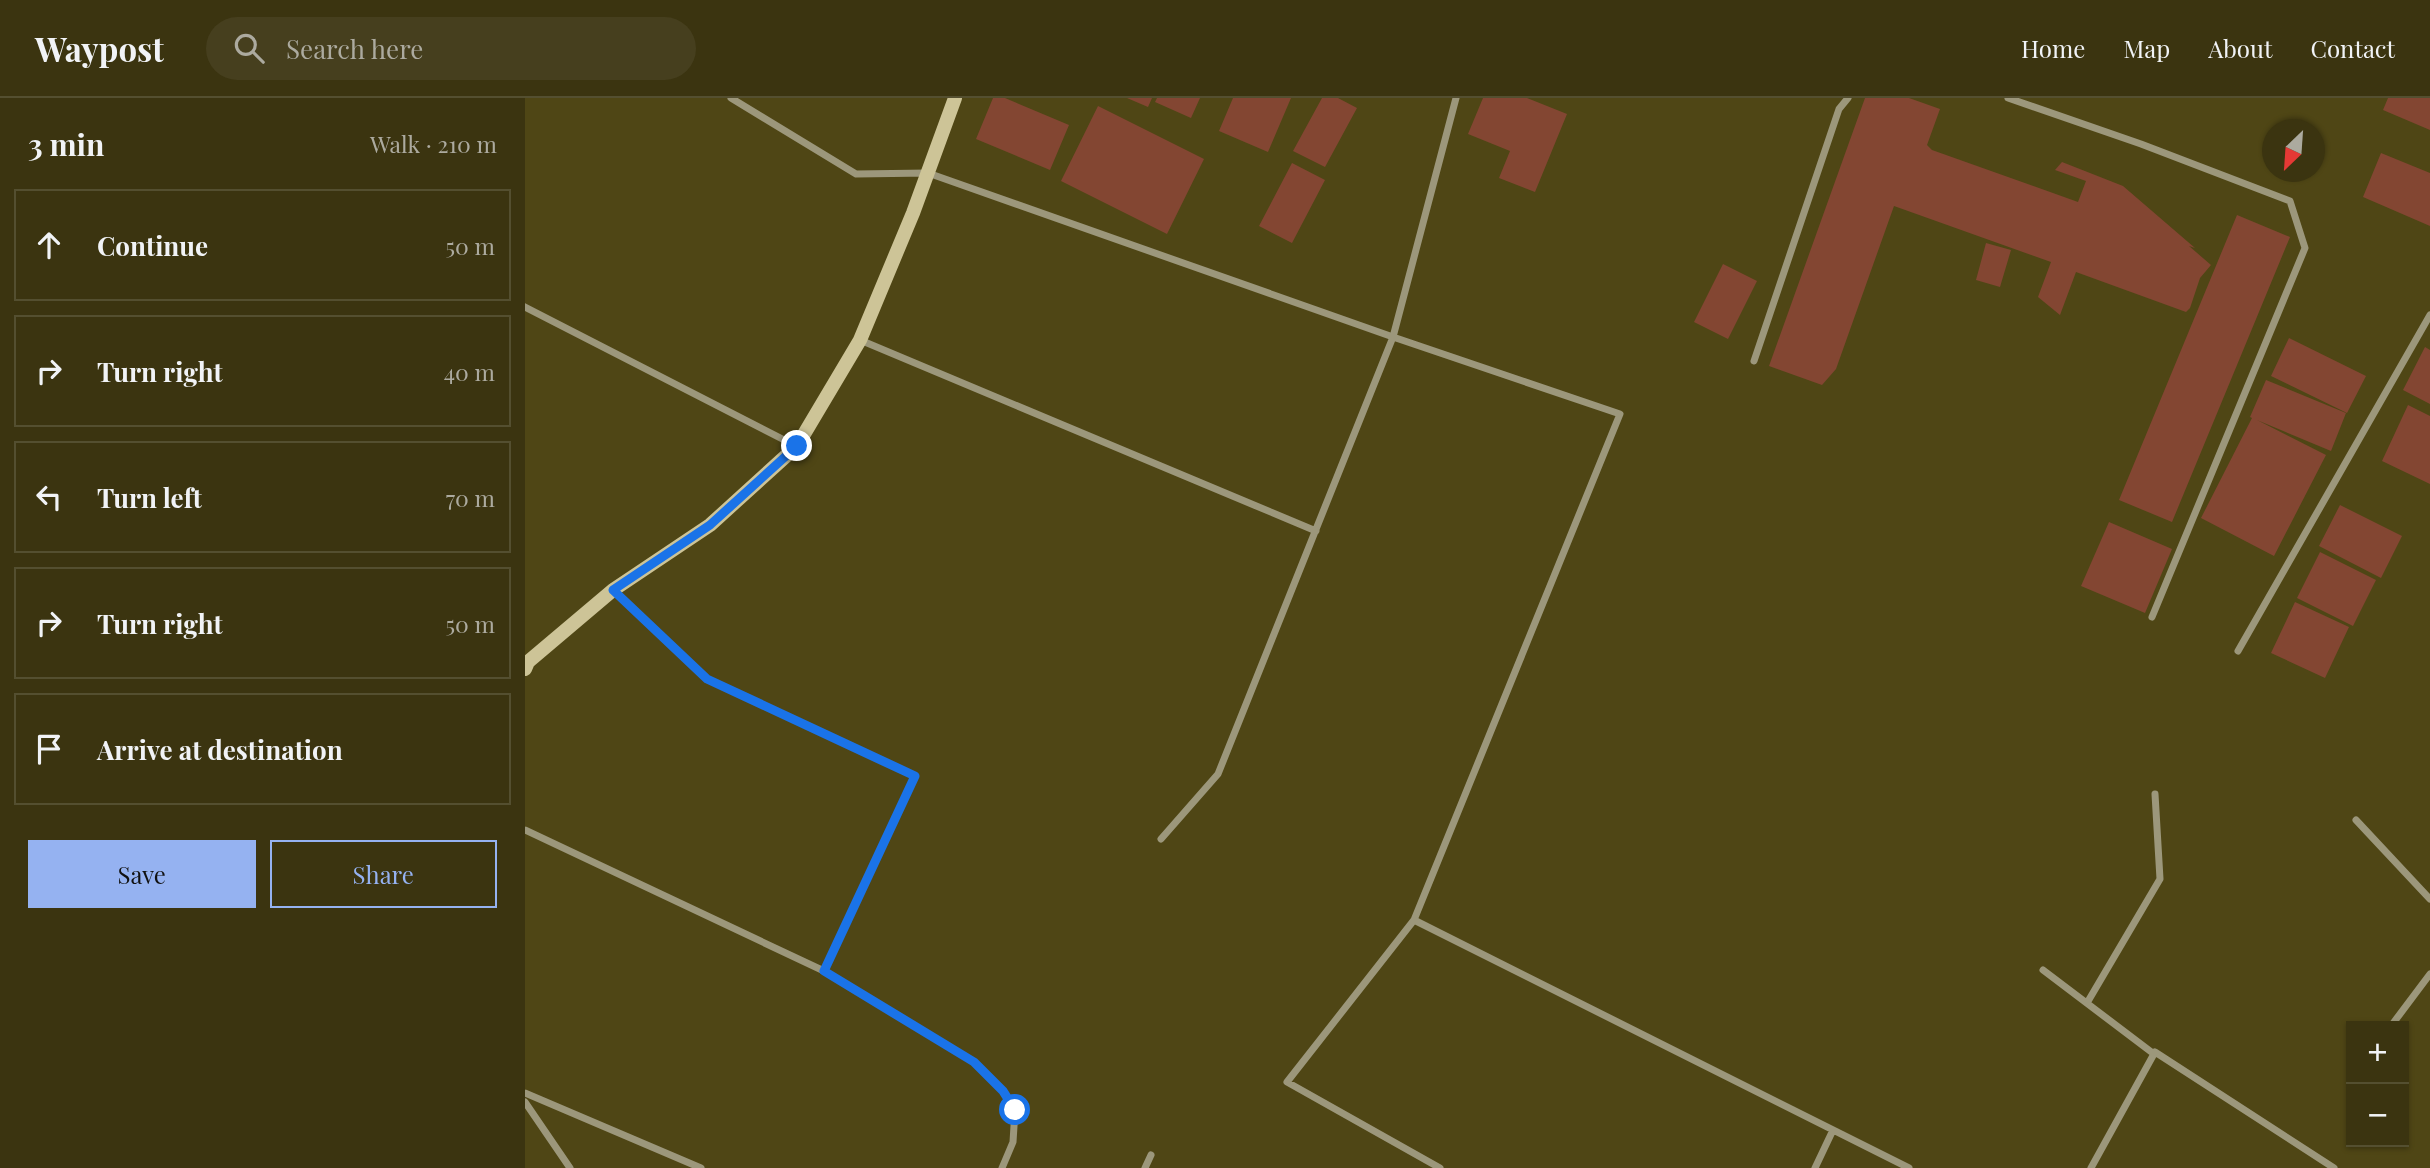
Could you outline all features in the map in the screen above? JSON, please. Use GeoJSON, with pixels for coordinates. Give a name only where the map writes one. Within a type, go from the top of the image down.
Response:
{"type":"FeatureCollection","features":[{"type":"Feature","properties":{"kind":"main road"},"geometry":{"type":"LineString","coordinates":[[525,669],[528,662],[613,590],[710,525],[797,446],[860,340],[928,173],[955,98]]}},
{"type":"Feature","properties":{"kind":"street"},"geometry":{"type":"LineString","coordinates":[[731,98],[856,174],[928,173],[1620,414],[1414,920],[1287,1082],[1440,1168]]}},
{"type":"Feature","properties":{"kind":"street"},"geometry":{"type":"LineString","coordinates":[[1161,839],[1218,774],[1316,531],[1393,337],[1456,98]]}},
{"type":"Feature","properties":{"kind":"street"},"geometry":{"type":"LineString","coordinates":[[1754,361],[1839,109],[1848,98]]}},
{"type":"Feature","properties":{"kind":"street"},"geometry":{"type":"LineString","coordinates":[[2008,98],[2032,102],[2290,201],[2305,248],[2153,617]]}},
{"type":"Feature","properties":{"kind":"street"},"geometry":{"type":"LineString","coordinates":[[525,307],[797,446]]}},
{"type":"Feature","properties":{"kind":"street"},"geometry":{"type":"LineString","coordinates":[[2238,651],[2430,315]]}},
{"type":"Feature","properties":{"kind":"street"},"geometry":{"type":"LineString","coordinates":[[860,340],[1316,531]]}},
{"type":"Feature","properties":{"kind":"street"},"geometry":{"type":"LineString","coordinates":[[613,590],[707,679],[915,776],[824,971]]}},
{"type":"Feature","properties":{"kind":"street"},"geometry":{"type":"LineString","coordinates":[[2087,1003],[2159,879],[2155,794]]}},
{"type":"Feature","properties":{"kind":"street"},"geometry":{"type":"LineString","coordinates":[[2356,820],[2430,900]]}},
{"type":"Feature","properties":{"kind":"street"},"geometry":{"type":"LineString","coordinates":[[525,830],[824,971],[974,1062],[1003,1091],[1015,1110],[1013,1142],[1002,1168]]}},
{"type":"Feature","properties":{"kind":"street"},"geometry":{"type":"LineString","coordinates":[[1414,920],[1909,1168]]}},
{"type":"Feature","properties":{"kind":"street"},"geometry":{"type":"LineString","coordinates":[[2043,970],[2154,1054],[2155,1052],[2334,1168]]}},
{"type":"Feature","properties":{"kind":"street"},"geometry":{"type":"LineString","coordinates":[[2395,1021],[2430,974]]}},
{"type":"Feature","properties":{"kind":"street"},"geometry":{"type":"LineString","coordinates":[[2091,1168],[2154,1054]]}},
{"type":"Feature","properties":{"kind":"street"},"geometry":{"type":"LineString","coordinates":[[525,1093],[701,1168]]}},
{"type":"Feature","properties":{"kind":"street"},"geometry":{"type":"LineString","coordinates":[[525,1102],[570,1168]]}},
{"type":"Feature","properties":{"kind":"street"},"geometry":{"type":"LineString","coordinates":[[1815,1168],[1833,1130]]}},
{"type":"Feature","properties":{"kind":"street"},"geometry":{"type":"LineString","coordinates":[[1145,1168],[1151,1155]]}},
{"type":"Feature","properties":{"kind":"building"},"geometry":{"type":"Polygon","coordinates":[[[993,98],[1005,98],[1069,125],[1050,170],[976,139],[993,98]]]}},
{"type":"Feature","properties":{"kind":"building"},"geometry":{"type":"Polygon","coordinates":[[[1127,98],[1152,98],[1148,107],[1127,98]]]}},
{"type":"Feature","properties":{"kind":"building"},"geometry":{"type":"Polygon","coordinates":[[[1157,98],[1200,98],[1191,118],[1155,102],[1157,98]]]}},
{"type":"Feature","properties":{"kind":"building"},"geometry":{"type":"Polygon","coordinates":[[[1233,98],[1291,98],[1268,152],[1219,131],[1233,98]]]}},
{"type":"Feature","properties":{"kind":"building"},"geometry":{"type":"Polygon","coordinates":[[[1322,98],[1338,98],[1357,108],[1325,167],[1293,151],[1322,98]]]}},
{"type":"Feature","properties":{"kind":"building"},"geometry":{"type":"Polygon","coordinates":[[[1483,98],[1527,98],[1567,114],[1535,192],[1499,178],[1510,151],[1468,134],[1483,98]]]}},
{"type":"Feature","properties":{"kind":"building"},"geometry":{"type":"Polygon","coordinates":[[[1865,98],[1909,98],[1940,109],[1927,145],[1932,150],[2078,202],[2086,181],[2055,170],[2062,162],[2123,186],[2211,265],[2200,278],[2190,308],[2186,312],[2076,272],[2060,315],[2038,297],[2051,262],[1894,206],[1836,369],[1822,385],[1769,366],[1865,98]]]}},
{"type":"Feature","properties":{"kind":"building"},"geometry":{"type":"Polygon","coordinates":[[[2388,98],[2430,98],[2430,130],[2383,110],[2388,98]]]}},
{"type":"Feature","properties":{"kind":"building"},"geometry":{"type":"Polygon","coordinates":[[[1098,106],[1204,159],[1167,234],[1061,181],[1098,106]]]}},
{"type":"Feature","properties":{"kind":"building"},"geometry":{"type":"Polygon","coordinates":[[[2381,153],[2430,173],[2430,226],[2363,197],[2381,153]]]}},
{"type":"Feature","properties":{"kind":"building"},"geometry":{"type":"Polygon","coordinates":[[[1292,163],[1325,180],[1292,243],[1259,226],[1292,163]]]}},
{"type":"Feature","properties":{"kind":"building"},"geometry":{"type":"Polygon","coordinates":[[[2237,215],[2290,237],[2172,522],[2119,500],[2237,215]]]}},
{"type":"Feature","properties":{"kind":"building"},"geometry":{"type":"Polygon","coordinates":[[[1986,243],[2011,250],[2000,287],[1976,280],[1986,243]]]}},
{"type":"Feature","properties":{"kind":"building"},"geometry":{"type":"Polygon","coordinates":[[[1723,264],[1757,281],[1728,339],[1694,322],[1723,264]]]}},
{"type":"Feature","properties":{"kind":"building"},"geometry":{"type":"Polygon","coordinates":[[[2289,338],[2366,376],[2347,413],[2271,376],[2289,338]]]}},
{"type":"Feature","properties":{"kind":"building"},"geometry":{"type":"Polygon","coordinates":[[[2425,347],[2430,350],[2430,404],[2403,390],[2425,347]]]}},
{"type":"Feature","properties":{"kind":"building"},"geometry":{"type":"Polygon","coordinates":[[[2266,380],[2346,413],[2331,451],[2257,420],[2326,455],[2274,556],[2201,518],[2252,418],[2250,417],[2266,380]]]}},
{"type":"Feature","properties":{"kind":"building"},"geometry":{"type":"Polygon","coordinates":[[[2408,405],[2430,416],[2430,484],[2382,461],[2408,405]]]}},
{"type":"Feature","properties":{"kind":"building"},"geometry":{"type":"Polygon","coordinates":[[[2340,505],[2402,536],[2381,578],[2319,546],[2340,505]]]}},
{"type":"Feature","properties":{"kind":"building"},"geometry":{"type":"Polygon","coordinates":[[[2109,522],[2172,549],[2145,613],[2081,586],[2109,522]]]}},
{"type":"Feature","properties":{"kind":"building"},"geometry":{"type":"Polygon","coordinates":[[[2320,552],[2376,580],[2353,626],[2297,598],[2320,552]]]}},
{"type":"Feature","properties":{"kind":"building"},"geometry":{"type":"Polygon","coordinates":[[[2295,602],[2349,627],[2325,678],[2271,653],[2295,602]]]}},
{"type":"Feature","properties":{"kind":"route"},"geometry":{"type":"LineString","coordinates":[[797,446],[710,525],[613,590],[707,679],[915,776],[824,971],[974,1062],[1003,1091],[1015,1110]]}}]}
